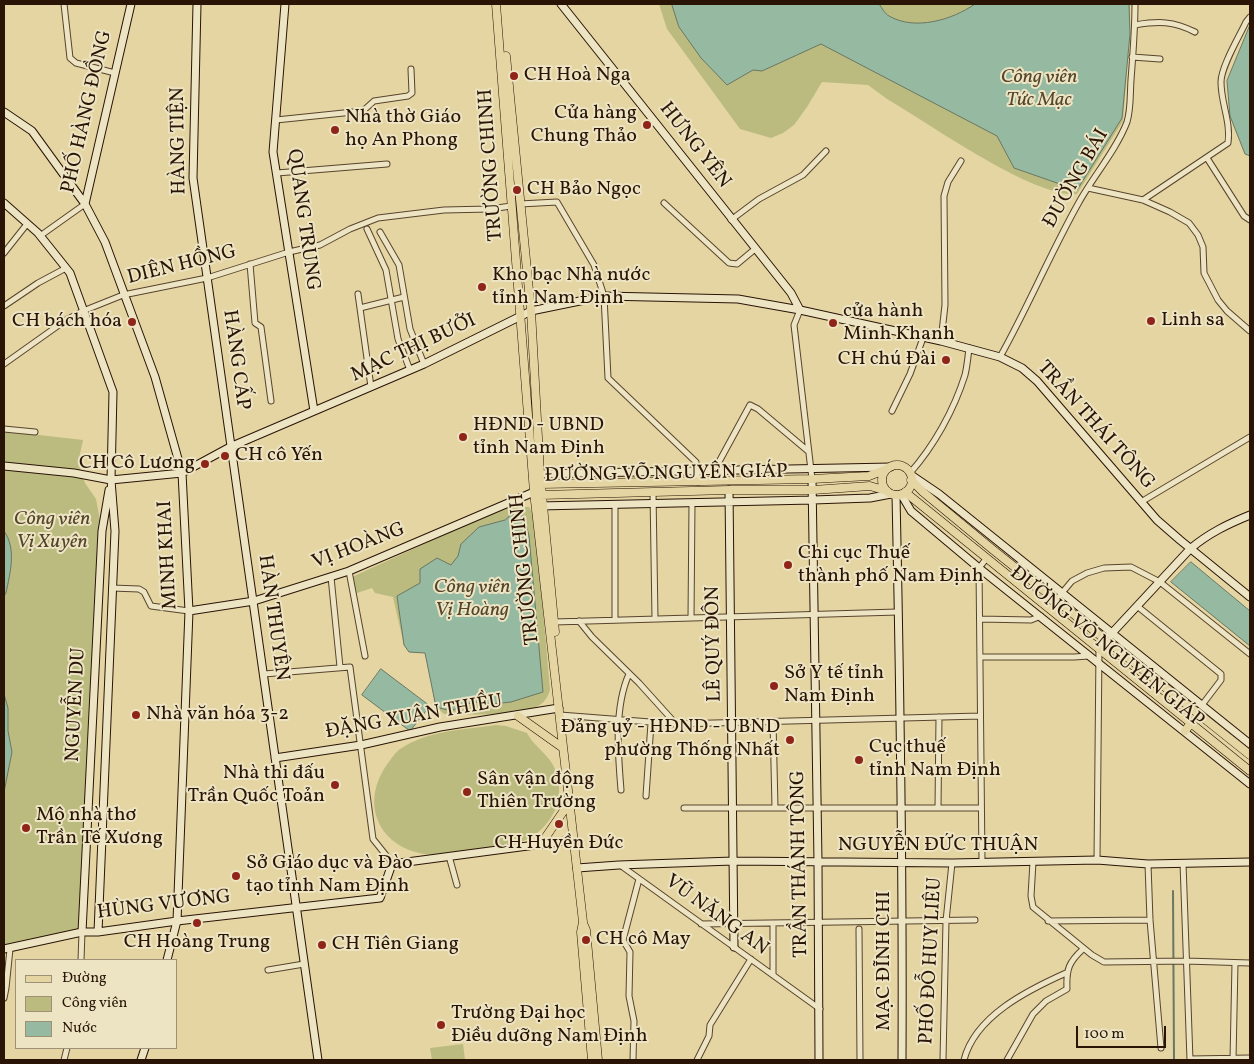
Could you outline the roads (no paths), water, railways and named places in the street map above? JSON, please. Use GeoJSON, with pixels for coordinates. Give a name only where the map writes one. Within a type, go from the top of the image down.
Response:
{"type":"FeatureCollection","features":[{"type":"Feature","properties":{"kind":"main road","name":"TRƯỜNG CHINH"},"geometry":{"type":"LineString","coordinates":[[496,4],[531,311],[536,474],[541,484],[538,494]]}},
{"type":"Feature","properties":{"kind":"main road","name":"TRƯỜNG CHINH"},"geometry":{"type":"LineString","coordinates":[[501,4],[511,206],[520,317],[554,676],[557,681]]}},
{"type":"Feature","properties":{"kind":"main road"},"geometry":{"type":"LineString","coordinates":[[511,206],[520,204]]}},
{"type":"Feature","properties":{"kind":"main road"},"geometry":{"type":"LineString","coordinates":[[901,466],[911,476],[909,489],[896,493],[884,487],[882,477],[889,468],[901,466]]}},
{"type":"Feature","properties":{"kind":"main road","name":"ĐƯỜNG VÕ NGUYÊN GIÁP"},"geometry":{"type":"LineString","coordinates":[[541,484],[812,479],[869,476],[889,468]]}},
{"type":"Feature","properties":{"kind":"main road","name":"ĐƯỜNG VÕ NGUYÊN GIÁP"},"geometry":{"type":"LineString","coordinates":[[911,476],[923,492],[992,549],[1250,755]]}},
{"type":"Feature","properties":{"kind":"main road","name":"ĐƯỜNG VÕ NGUYÊN GIÁP"},"geometry":{"type":"LineString","coordinates":[[538,494],[813,490],[870,486],[896,493],[986,559],[1250,770]]}},
{"type":"Feature","properties":{"kind":"main road","name":"TRƯỜNG CHINH"},"geometry":{"type":"LineString","coordinates":[[539,506],[554,622],[559,675],[557,681],[559,712],[583,922],[586,930],[598,1060]]}},
{"type":"Feature","properties":{"kind":"main road"},"geometry":{"type":"LineString","coordinates":[[992,549],[998,541]]}},
{"type":"Feature","properties":{"kind":"main road"},"geometry":{"type":"LineString","coordinates":[[518,716],[563,748]]}},
{"type":"Feature","properties":{"kind":"main road"},"geometry":{"type":"LineString","coordinates":[[1185,731],[1191,723]]}},
{"type":"Feature","properties":{"kind":"main road"},"geometry":{"type":"LineString","coordinates":[[541,844],[569,803]]}},
{"type":"Feature","properties":{"kind":"main road","name":"TRƯỜNG CHINH"},"geometry":{"type":"LineString","coordinates":[[583,922],[581,932],[592,1060]]}},
{"type":"Feature","properties":{"kind":"street"},"geometry":{"type":"LineString","coordinates":[[64,4],[70,58],[76,62],[115,73]]}},
{"type":"Feature","properties":{"kind":"street","name":"PHỐ HÀNG ĐỒNG"},"geometry":{"type":"LineString","coordinates":[[40,236],[85,204],[131,4]]}},
{"type":"Feature","properties":{"kind":"street","name":"HÀNG TIỆN"},"geometry":{"type":"LineString","coordinates":[[197,4],[193,178],[207,278]]}},
{"type":"Feature","properties":{"kind":"street","name":"QUANG TRUNG"},"geometry":{"type":"LineString","coordinates":[[285,4],[273,152],[314,411]]}},
{"type":"Feature","properties":{"kind":"street","name":"HƯNG YÊN"},"geometry":{"type":"LineString","coordinates":[[560,4],[791,293],[800,310]]}},
{"type":"Feature","properties":{"kind":"street","name":"ĐƯỜNG BÁI"},"geometry":{"type":"LineString","coordinates":[[1000,357],[1023,316],[1058,242],[1088,188],[1122,134],[1127,121],[1135,25],[1134,4]]}},
{"type":"Feature","properties":{"kind":"street"},"geometry":{"type":"LineString","coordinates":[[1143,200],[1228,143],[1230,130],[1221,81],[1224,68],[1250,17]]}},
{"type":"Feature","properties":{"kind":"street"},"geometry":{"type":"LineString","coordinates":[[1135,25],[1170,22],[1195,32]]}},
{"type":"Feature","properties":{"kind":"street"},"geometry":{"type":"LineString","coordinates":[[1132,57],[1160,59]]}},
{"type":"Feature","properties":{"kind":"street"},"geometry":{"type":"LineString","coordinates":[[276,120],[363,111],[374,101],[408,96],[412,93],[411,69]]}},
{"type":"Feature","properties":{"kind":"street","name":"MINH KHAI"},"geometry":{"type":"LineString","coordinates":[[4,112],[32,131],[85,204],[105,242],[155,377],[182,472],[189,611],[177,921],[167,959]]}},
{"type":"Feature","properties":{"kind":"street"},"geometry":{"type":"LineString","coordinates":[[731,220],[759,199],[802,175],[826,152]]}},
{"type":"Feature","properties":{"kind":"street"},"geometry":{"type":"LineString","coordinates":[[1207,158],[1244,216],[1250,220]]}},
{"type":"Feature","properties":{"kind":"street"},"geometry":{"type":"LineString","coordinates":[[941,341],[945,305],[944,196],[948,182],[961,161]]}},
{"type":"Feature","properties":{"kind":"street"},"geometry":{"type":"LineString","coordinates":[[277,173],[387,164]]}},
{"type":"Feature","properties":{"kind":"street"},"geometry":{"type":"LineString","coordinates":[[1088,188],[1143,200],[1189,223],[1198,235],[1203,247],[1204,273],[1218,300],[1227,311],[1250,331]]}},
{"type":"Feature","properties":{"kind":"street"},"geometry":{"type":"LineString","coordinates":[[520,204],[557,202],[594,265],[604,296],[608,378],[696,462],[698,482]]}},
{"type":"Feature","properties":{"kind":"street","name":"NGUYỄN DU"},"geometry":{"type":"LineString","coordinates":[[4,203],[40,236],[70,273],[113,392],[111,480],[115,532],[98,932]]}},
{"type":"Feature","properties":{"kind":"street"},"geometry":{"type":"LineString","coordinates":[[664,203],[729,262],[737,264],[755,249]]}},
{"type":"Feature","properties":{"kind":"street","name":"DIÊN HỒNG"},"geometry":{"type":"LineString","coordinates":[[4,364],[52,328],[83,311],[124,295],[207,278],[289,252],[320,245],[350,229],[378,218],[444,210],[490,209],[511,206]]}},
{"type":"Feature","properties":{"kind":"street"},"geometry":{"type":"LineString","coordinates":[[4,253],[27,224]]}},
{"type":"Feature","properties":{"kind":"street"},"geometry":{"type":"LineString","coordinates":[[367,229],[386,270],[398,339],[410,370]]}},
{"type":"Feature","properties":{"kind":"street"},"geometry":{"type":"LineString","coordinates":[[380,232],[399,265],[410,329],[424,364]]}},
{"type":"Feature","properties":{"kind":"street"},"geometry":{"type":"LineString","coordinates":[[250,264],[255,324],[262,327],[272,401]]}},
{"type":"Feature","properties":{"kind":"street"},"geometry":{"type":"LineString","coordinates":[[4,306],[66,268]]}},
{"type":"Feature","properties":{"kind":"street","name":"HÀNG CẤP"},"geometry":{"type":"LineString","coordinates":[[207,278],[230,447]]}},
{"type":"Feature","properties":{"kind":"street"},"geometry":{"type":"LineString","coordinates":[[358,294],[371,387]]}},
{"type":"Feature","properties":{"kind":"street","name":"MẠC THỊ BƯỞI"},"geometry":{"type":"LineString","coordinates":[[4,466],[74,473],[111,480],[182,472],[230,447],[424,364],[531,311],[604,296],[738,299],[800,310]]}},
{"type":"Feature","properties":{"kind":"street"},"geometry":{"type":"LineString","coordinates":[[360,308],[404,297]]}},
{"type":"Feature","properties":{"kind":"street","name":"TRẦN THÁI TÔNG"},"geometry":{"type":"LineString","coordinates":[[800,310],[969,348],[1000,357],[1022,368],[1037,381],[1157,520],[1250,597]]}},
{"type":"Feature","properties":{"kind":"street","name":"TRẦN THÁNH TÔNG"},"geometry":{"type":"LineString","coordinates":[[800,310],[794,325],[813,490],[820,1009],[819,1060]]}},
{"type":"Feature","properties":{"kind":"street"},"geometry":{"type":"LineString","coordinates":[[892,411],[910,374],[923,338]]}},
{"type":"Feature","properties":{"kind":"street"},"geometry":{"type":"LineString","coordinates":[[911,476],[954,405],[965,374],[969,348]]}},
{"type":"Feature","properties":{"kind":"street"},"geometry":{"type":"LineString","coordinates":[[714,471],[750,405],[758,409],[809,451]]}},
{"type":"Feature","properties":{"kind":"street"},"geometry":{"type":"LineString","coordinates":[[4,429],[35,432]]}},
{"type":"Feature","properties":{"kind":"street"},"geometry":{"type":"LineString","coordinates":[[1141,502],[1250,437]]}},
{"type":"Feature","properties":{"kind":"street","name":"HÀN THUYÊN"},"geometry":{"type":"LineString","coordinates":[[230,447],[254,601],[318,1060]]}},
{"type":"Feature","properties":{"kind":"street","name":"ĐƯỜNG VÕ NGUYÊN GIÁP"},"geometry":{"type":"LineString","coordinates":[[536,474],[889,468]]}},
{"type":"Feature","properties":{"kind":"street","name":"ĐƯỜNG VÕ NGUYÊN GIÁP"},"geometry":{"type":"LineString","coordinates":[[911,476],[939,494],[1250,744]]}},
{"type":"Feature","properties":{"kind":"street","name":"NGUYỄN DU"},"geometry":{"type":"LineString","coordinates":[[82,932],[102,531],[111,480]]}},
{"type":"Feature","properties":{"kind":"street","name":"LÊ QUÝ ĐÔN"},"geometry":{"type":"LineString","coordinates":[[730,490],[734,947]]}},
{"type":"Feature","properties":{"kind":"street"},"geometry":{"type":"LineString","coordinates":[[653,492],[655,619]]}},
{"type":"Feature","properties":{"kind":"street","name":"ĐƯỜNG VÕ NGUYÊN GIÁP"},"geometry":{"type":"LineString","coordinates":[[539,506],[692,504],[870,498],[896,493],[911,511],[979,568],[1250,784]]}},
{"type":"Feature","properties":{"kind":"street","name":"MẠC ĐĨNH CHI"},"geometry":{"type":"LineString","coordinates":[[896,493],[900,718],[902,1060]]}},
{"type":"Feature","properties":{"kind":"street","name":"VỊ HOÀNG"},"geometry":{"type":"LineString","coordinates":[[189,611],[254,601],[349,571],[538,494]]}},
{"type":"Feature","properties":{"kind":"street"},"geometry":{"type":"LineString","coordinates":[[615,504],[615,620]]}},
{"type":"Feature","properties":{"kind":"street"},"geometry":{"type":"LineString","coordinates":[[691,618],[692,504]]}},
{"type":"Feature","properties":{"kind":"street"},"geometry":{"type":"LineString","coordinates":[[1097,860],[1099,649],[1190,549],[1222,527],[1250,515]]}},
{"type":"Feature","properties":{"kind":"street"},"geometry":{"type":"LineString","coordinates":[[982,862],[979,568],[986,559]]}},
{"type":"Feature","properties":{"kind":"street"},"geometry":{"type":"LineString","coordinates":[[1056,600],[1072,582],[1087,573],[1104,568],[1131,567],[1160,582],[1250,654]]}},
{"type":"Feature","properties":{"kind":"street"},"geometry":{"type":"LineString","coordinates":[[349,571],[365,656]]}},
{"type":"Feature","properties":{"kind":"street"},"geometry":{"type":"LineString","coordinates":[[331,577],[340,668]]}},
{"type":"Feature","properties":{"kind":"street"},"geometry":{"type":"LineString","coordinates":[[112,588],[144,592],[151,606],[189,611]]}},
{"type":"Feature","properties":{"kind":"street"},"geometry":{"type":"LineString","coordinates":[[1137,606],[1221,674],[1221,680],[1202,705]]}},
{"type":"Feature","properties":{"kind":"street"},"geometry":{"type":"LineString","coordinates":[[554,622],[898,612]]}},
{"type":"Feature","properties":{"kind":"street"},"geometry":{"type":"LineString","coordinates":[[980,619],[1031,620],[1040,616]]}},
{"type":"Feature","properties":{"kind":"street"},"geometry":{"type":"LineString","coordinates":[[579,621],[592,637],[676,724]]}},
{"type":"Feature","properties":{"kind":"street"},"geometry":{"type":"LineString","coordinates":[[980,657],[1074,658],[1090,656]]}},
{"type":"Feature","properties":{"kind":"street"},"geometry":{"type":"LineString","coordinates":[[264,674],[350,666],[373,839],[393,864],[573,840]]}},
{"type":"Feature","properties":{"kind":"street"},"geometry":{"type":"LineString","coordinates":[[621,790],[619,763],[622,690],[629,674]]}},
{"type":"Feature","properties":{"kind":"street"},"geometry":{"type":"LineString","coordinates":[[559,712],[651,723],[676,724],[980,716]]}},
{"type":"Feature","properties":{"kind":"street","name":"ĐẶNG XUÂN THIỀU"},"geometry":{"type":"LineString","coordinates":[[275,758],[361,745],[478,720],[559,712]]}},
{"type":"Feature","properties":{"kind":"street"},"geometry":{"type":"LineString","coordinates":[[938,808],[939,717]]}},
{"type":"Feature","properties":{"kind":"street"},"geometry":{"type":"LineString","coordinates":[[773,722],[775,808]]}},
{"type":"Feature","properties":{"kind":"street"},"geometry":{"type":"LineString","coordinates":[[646,796],[651,723]]}},
{"type":"Feature","properties":{"kind":"street"},"geometry":{"type":"LineString","coordinates":[[684,808],[981,808]]}},
{"type":"Feature","properties":{"kind":"street"},"geometry":{"type":"LineString","coordinates":[[450,856],[457,885]]}},
{"type":"Feature","properties":{"kind":"street","name":"NGUYỄN ĐỨC THUẬN"},"geometry":{"type":"LineString","coordinates":[[577,868],[619,864],[733,862],[900,861],[952,863],[1097,860],[1148,864],[1250,862]]}},
{"type":"Feature","properties":{"kind":"street"},"geometry":{"type":"LineString","coordinates":[[1033,862],[1031,896],[1033,907],[1083,949],[1104,962],[1186,961],[1250,963]]}},
{"type":"Feature","properties":{"kind":"street","name":"PHỐ ĐỖ HUY LIÊU"},"geometry":{"type":"LineString","coordinates":[[943,1060],[946,920],[952,863]]}},
{"type":"Feature","properties":{"kind":"street"},"geometry":{"type":"LineString","coordinates":[[1183,863],[1190,1059],[1250,1058]]}},
{"type":"Feature","properties":{"kind":"street","name":"HÙNG VƯƠNG"},"geometry":{"type":"LineString","coordinates":[[7,949],[82,932],[98,932],[380,898],[393,864]]}},
{"type":"Feature","properties":{"kind":"street","name":"VŨ NĂNG AN"},"geometry":{"type":"LineString","coordinates":[[619,864],[820,1009]]}},
{"type":"Feature","properties":{"kind":"street"},"geometry":{"type":"LineString","coordinates":[[1148,864],[1150,920],[1161,1048]]}},
{"type":"Feature","properties":{"kind":"street"},"geometry":{"type":"LineString","coordinates":[[633,1060],[634,1021],[629,996],[630,952],[623,940],[639,879]]}},
{"type":"Feature","properties":{"kind":"street"},"geometry":{"type":"LineString","coordinates":[[701,924],[734,922],[818,923],[975,920]]}},
{"type":"Feature","properties":{"kind":"street"},"geometry":{"type":"LineString","coordinates":[[1048,920],[1150,920]]}},
{"type":"Feature","properties":{"kind":"street"},"geometry":{"type":"LineString","coordinates":[[773,922],[773,975]]}},
{"type":"Feature","properties":{"kind":"street"},"geometry":{"type":"LineString","coordinates":[[859,929],[860,1060]]}},
{"type":"Feature","properties":{"kind":"street"},"geometry":{"type":"LineString","coordinates":[[81,959],[82,932]]}},
{"type":"Feature","properties":{"kind":"street"},"geometry":{"type":"LineString","coordinates":[[4,998],[7,949]]}},
{"type":"Feature","properties":{"kind":"street"},"geometry":{"type":"LineString","coordinates":[[1007,1060],[1033,1014],[1046,1001],[1067,989],[1066,973],[1075,956],[1083,949]]}},
{"type":"Feature","properties":{"kind":"street"},"geometry":{"type":"LineString","coordinates":[[697,1060],[709,1036],[710,1025],[751,959]]}},
{"type":"Feature","properties":{"kind":"street"},"geometry":{"type":"LineString","coordinates":[[1233,1059],[1235,963]]}},
{"type":"Feature","properties":{"kind":"street"},"geometry":{"type":"LineString","coordinates":[[268,970],[304,964]]}},
{"type":"Feature","properties":{"kind":"street"},"geometry":{"type":"LineString","coordinates":[[964,1060],[971,1042],[983,1025],[995,1014],[1044,982],[1066,973]]}},
{"type":"Feature","properties":{"kind":"water","name":"Công viên Tức Mạc"},"geometry":{"type":"Polygon","coordinates":[[[672,4],[879,4],[889,16],[910,23],[922,23],[945,19],[975,4],[1129,4],[1130,34],[1122,118],[1077,190],[1014,168],[997,136],[821,44],[762,71],[753,70],[727,85],[701,58],[679,27],[672,4]]]}},
{"type":"Feature","properties":{"kind":"water"},"geometry":{"type":"Polygon","coordinates":[[[1250,25],[1250,156],[1245,154],[1230,116],[1227,81],[1250,25]]]}},
{"type":"Feature","properties":{"kind":"water","name":"Công viên Vị Hoàng"},"geometry":{"type":"Polygon","coordinates":[[[511,515],[524,516],[529,536],[543,692],[511,702],[492,704],[477,702],[466,704],[451,711],[436,707],[425,653],[409,652],[404,645],[397,596],[420,583],[420,569],[437,558],[451,565],[458,556],[461,544],[479,527],[505,520],[511,515]]]}},
{"type":"Feature","properties":{"kind":"water"},"geometry":{"type":"Polygon","coordinates":[[[4,531],[10,545],[11,561],[4,596],[4,531]]]}},
{"type":"Feature","properties":{"kind":"water"},"geometry":{"type":"Polygon","coordinates":[[[1191,562],[1250,611],[1250,646],[1171,582],[1191,562]]]}},
{"type":"Feature","properties":{"kind":"water"},"geometry":{"type":"Polygon","coordinates":[[[381,669],[430,706],[410,731],[362,695],[381,669]]]}},
{"type":"Feature","properties":{"kind":"water"},"geometry":{"type":"Polygon","coordinates":[[[4,694],[8,708],[8,731],[12,752],[4,792],[4,694]]]}},
{"type":"Feature","properties":{"kind":"waterway"},"geometry":{"type":"LineString","coordinates":[[1173,891],[1174,1060]]}},
{"type":"Feature","properties":{"kind":"place","name":"CH Hoà Nga"},"geometry":{"type":"Point","coordinates":[514,76]}},
{"type":"Feature","properties":{"kind":"place","name":"Cửa hàng Chung Thảo"},"geometry":{"type":"Point","coordinates":[647,125]}},
{"type":"Feature","properties":{"kind":"place","name":"Nhà thờ Giáo họ An Phong"},"geometry":{"type":"Point","coordinates":[335,130]}},
{"type":"Feature","properties":{"kind":"place","name":"CH Bảo Ngọc"},"geometry":{"type":"Point","coordinates":[517,190]}},
{"type":"Feature","properties":{"kind":"place","name":"Kho bạc Nhà nước tỉnh Nam Định"},"geometry":{"type":"Point","coordinates":[482,287]}},
{"type":"Feature","properties":{"kind":"place","name":"Linh sa"},"geometry":{"type":"Point","coordinates":[1151,321]}},
{"type":"Feature","properties":{"kind":"place","name":"CH bách hóa"},"geometry":{"type":"Point","coordinates":[132,322]}},
{"type":"Feature","properties":{"kind":"place","name":"cửa hành Minh Khanh"},"geometry":{"type":"Point","coordinates":[833,323]}},
{"type":"Feature","properties":{"kind":"place","name":"CH chú Đài"},"geometry":{"type":"Point","coordinates":[946,360]}},
{"type":"Feature","properties":{"kind":"place","name":"HĐND - UBND tỉnh Nam Định"},"geometry":{"type":"Point","coordinates":[463,437]}},
{"type":"Feature","properties":{"kind":"place","name":"CH cô Yến"},"geometry":{"type":"Point","coordinates":[225,456]}},
{"type":"Feature","properties":{"kind":"place","name":"CH Cô Lương"},"geometry":{"type":"Point","coordinates":[205,464]}},
{"type":"Feature","properties":{"kind":"place","name":"Chi cục Thuế thành phố Nam Định"},"geometry":{"type":"Point","coordinates":[788,565]}},
{"type":"Feature","properties":{"kind":"place","name":"Sở Y tế tỉnh Nam Định"},"geometry":{"type":"Point","coordinates":[774,686]}},
{"type":"Feature","properties":{"kind":"place","name":"Nhà văn hóa 3-2"},"geometry":{"type":"Point","coordinates":[136,715]}},
{"type":"Feature","properties":{"kind":"place","name":"Đảng uỷ - HĐND - UBND phường Thống Nhất"},"geometry":{"type":"Point","coordinates":[790,740]}},
{"type":"Feature","properties":{"kind":"place","name":"Cục thuế tỉnh Nam Định"},"geometry":{"type":"Point","coordinates":[859,760]}},
{"type":"Feature","properties":{"kind":"place","name":"Nhà thi đấu Trần Quốc Toản"},"geometry":{"type":"Point","coordinates":[335,785]}},
{"type":"Feature","properties":{"kind":"place","name":"Sân vận động Thiên Trường"},"geometry":{"type":"Point","coordinates":[467,792]}},
{"type":"Feature","properties":{"kind":"place","name":"CH Huyền Đức"},"geometry":{"type":"Point","coordinates":[559,824]}},
{"type":"Feature","properties":{"kind":"place","name":"Mộ nhà thơ Trần Tế Xương"},"geometry":{"type":"Point","coordinates":[26,828]}},
{"type":"Feature","properties":{"kind":"place","name":"Sở Giáo dục và Đào tạo tỉnh Nam Định"},"geometry":{"type":"Point","coordinates":[236,876]}},
{"type":"Feature","properties":{"kind":"place","name":"CH Hoàng Trung"},"geometry":{"type":"Point","coordinates":[197,923]}},
{"type":"Feature","properties":{"kind":"place","name":"CH cô May"},"geometry":{"type":"Point","coordinates":[586,940]}},
{"type":"Feature","properties":{"kind":"place","name":"CH Tiên Giang"},"geometry":{"type":"Point","coordinates":[322,945]}},
{"type":"Feature","properties":{"kind":"place","name":"Trường Đại học Điều dưỡng Nam Định"},"geometry":{"type":"Point","coordinates":[441,1025]}},
{"type":"Feature","properties":{"kind":"park label","name":"Công viên Vị Xuyên"},"geometry":{"type":"Point","coordinates":[52,532]}}]}
